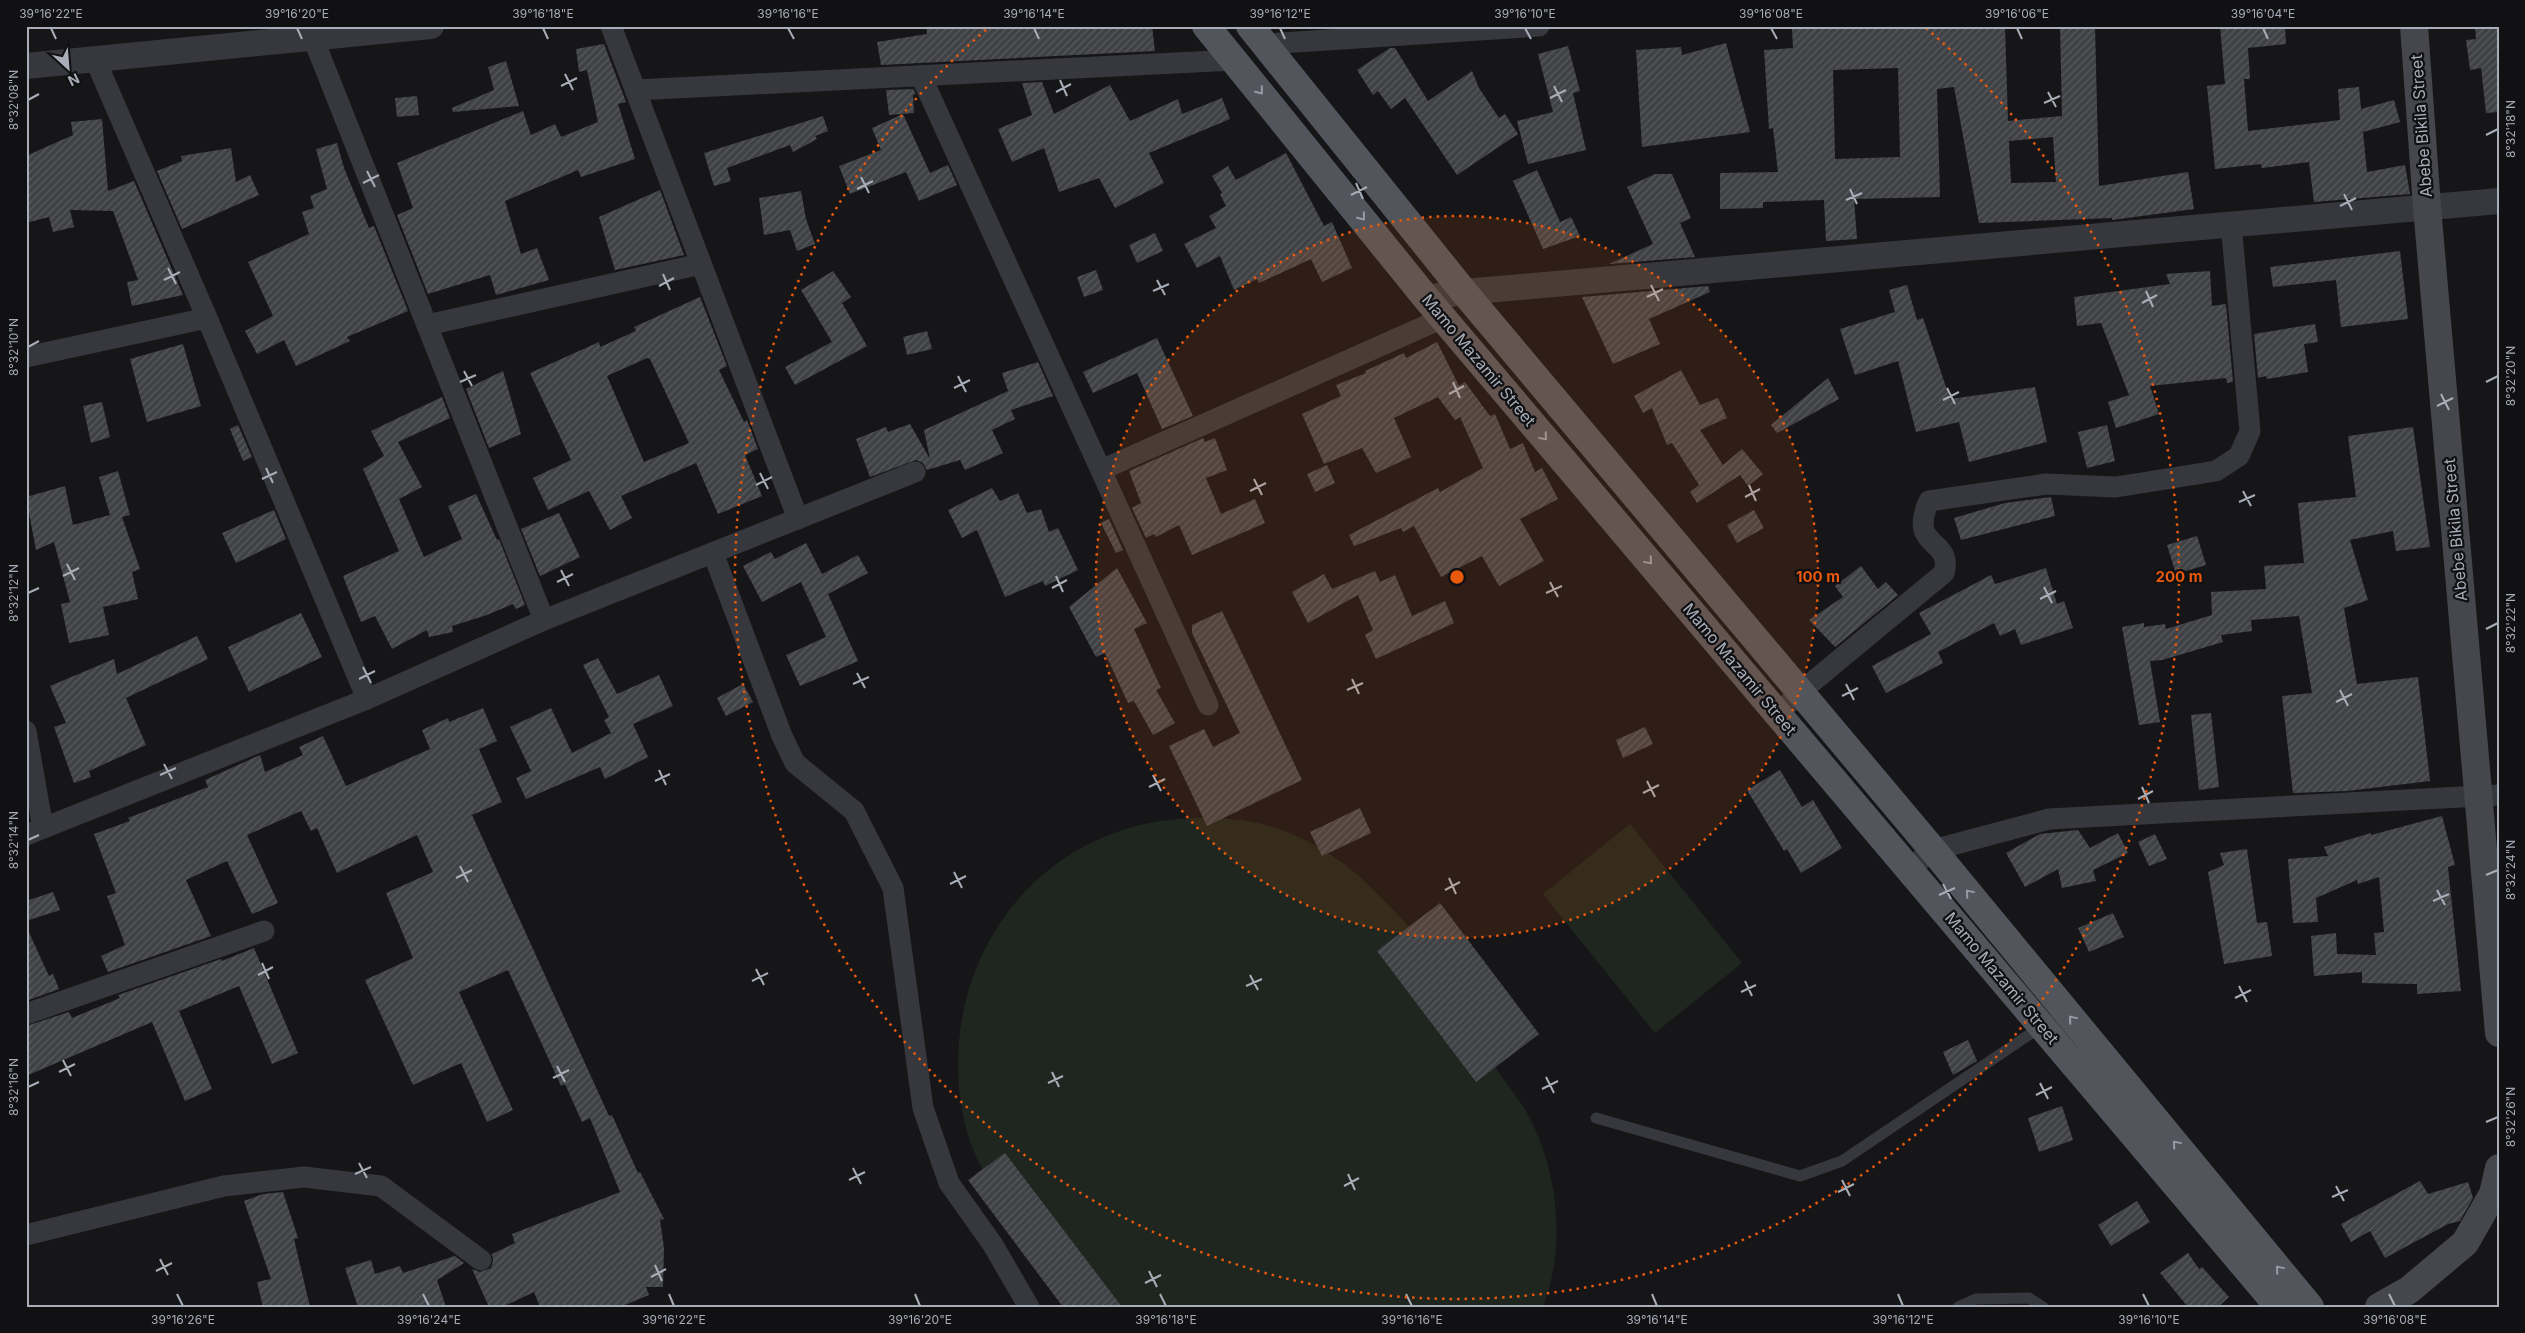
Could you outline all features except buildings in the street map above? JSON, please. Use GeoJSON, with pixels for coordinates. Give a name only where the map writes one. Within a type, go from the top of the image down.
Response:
{"type":"FeatureCollection","features":[{"type":"Feature","properties":{"kind":"main road","name":"Mamo Mazamir Street"},"geometry":{"type":"LineString","coordinates":[[1206,26],[1435,308],[2042,1026],[2298,1305]]}},
{"type":"Feature","properties":{"kind":"main road","name":"Abebe Bikila Street"},"geometry":{"type":"LineString","coordinates":[[2414,26],[2427,207],[2488,796],[2499,1033]]}},
{"type":"Feature","properties":{"kind":"main road","name":"Mamo Mazamir Street"},"geometry":{"type":"LineString","coordinates":[[1257,35],[1464,292],[1933,850],[2298,1305]]}},
{"type":"Feature","properties":{"kind":"main road"},"geometry":{"type":"LineString","coordinates":[[2378,1307],[2409,1290],[2465,1244],[2491,1214],[2499,1168]]}},
{"type":"Feature","properties":{"kind":"street"},"geometry":{"type":"LineString","coordinates":[[26,66],[431,26]]}},
{"type":"Feature","properties":{"kind":"street"},"geometry":{"type":"LineString","coordinates":[[611,26],[798,519]]}},
{"type":"Feature","properties":{"kind":"street"},"geometry":{"type":"LineString","coordinates":[[1257,35],[1540,26]]}},
{"type":"Feature","properties":{"kind":"street"},"geometry":{"type":"LineString","coordinates":[[313,38],[544,620]]}},
{"type":"Feature","properties":{"kind":"street"},"geometry":{"type":"LineString","coordinates":[[95,59],[207,318],[367,699]]}},
{"type":"Feature","properties":{"kind":"street"},"geometry":{"type":"LineString","coordinates":[[635,90],[1235,60]]}},
{"type":"Feature","properties":{"kind":"street"},"geometry":{"type":"LineString","coordinates":[[921,76],[1208,705]]}},
{"type":"Feature","properties":{"kind":"street"},"geometry":{"type":"LineString","coordinates":[[1101,470],[1435,308],[1464,292],[2231,223],[2499,201]]}},
{"type":"Feature","properties":{"kind":"street"},"geometry":{"type":"LineString","coordinates":[[1778,714],[1800,693],[1944,573],[1947,563],[1944,553],[1930,541],[1923,530],[1922,516],[1929,501],[2046,484],[2116,487],[2216,471],[2239,456],[2250,430],[2231,223]]}},
{"type":"Feature","properties":{"kind":"street"},"geometry":{"type":"LineString","coordinates":[[427,325],[702,264]]}},
{"type":"Feature","properties":{"kind":"street"},"geometry":{"type":"LineString","coordinates":[[26,357],[207,318]]}},
{"type":"Feature","properties":{"kind":"street"},"geometry":{"type":"LineString","coordinates":[[26,731],[34,832],[367,699],[544,620],[916,472]]}},
{"type":"Feature","properties":{"kind":"street"},"geometry":{"type":"LineString","coordinates":[[713,553],[782,736],[795,764],[854,811],[893,888],[923,1108],[949,1183],[994,1245],[1029,1307]]}},
{"type":"Feature","properties":{"kind":"street"},"geometry":{"type":"LineString","coordinates":[[1909,869],[1933,850],[2049,819],[2488,796]]}},
{"type":"Feature","properties":{"kind":"street"},"geometry":{"type":"LineString","coordinates":[[26,1014],[264,932]]}},
{"type":"Feature","properties":{"kind":"street"},"geometry":{"type":"LineString","coordinates":[[26,1235],[224,1186],[304,1177],[381,1186],[481,1260]]}},
{"type":"Feature","properties":{"kind":"lane"},"geometry":{"type":"LineString","coordinates":[[1596,1118],[1800,1176],[1842,1161],[2042,1026]]}},
{"type":"Feature","properties":{"kind":"lane"},"geometry":{"type":"LineString","coordinates":[[1958,1307],[1976,1299],[2029,1298],[2043,1307]]}},
{"type":"Feature","properties":{"kind":"shaded area"},"geometry":{"type":"Polygon","coordinates":[[[1211,817],[1248,821],[1277,828],[1320,848],[1358,875],[1409,927],[1440,903],[1539,1034],[1495,1067],[1526,1111],[1537,1133],[1546,1157],[1552,1182],[1557,1233],[1555,1258],[1543,1307],[1063,1307],[995,1192],[969,1139],[959,1080],[960,1033],[969,988],[987,945],[1012,906],[1045,873],[1084,847],[1129,828],[1170,820],[1211,817]]]}},
{"type":"Feature","properties":{"kind":"shaded area"},"geometry":{"type":"Polygon","coordinates":[[[1630,824],[1742,963],[1655,1033],[1543,894],[1630,824]]]}}]}
